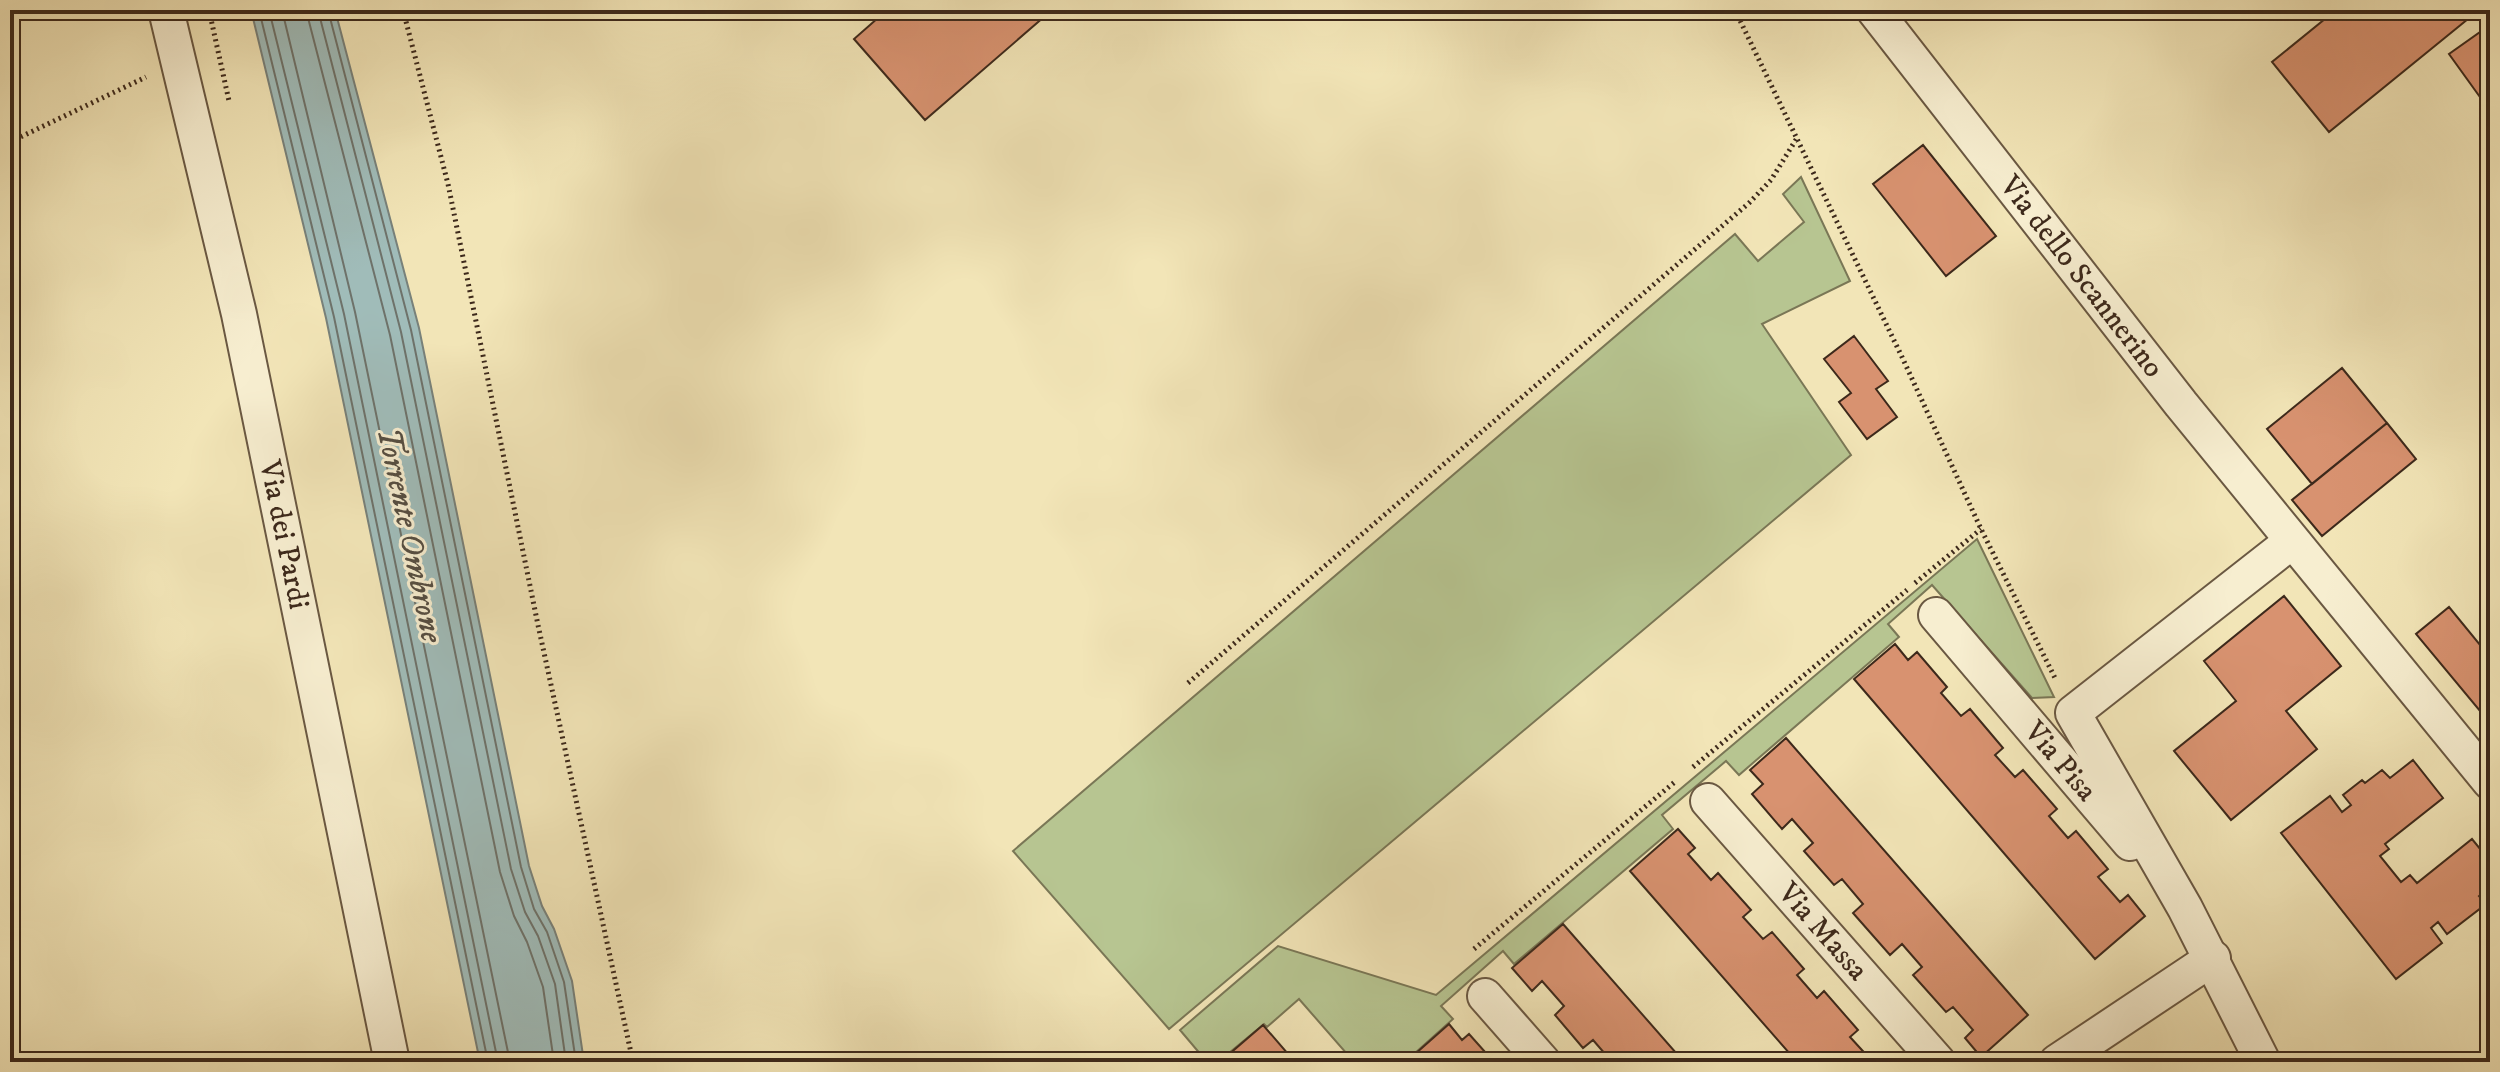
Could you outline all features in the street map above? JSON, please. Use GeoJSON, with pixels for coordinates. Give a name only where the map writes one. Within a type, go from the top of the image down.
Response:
{"type":"FeatureCollection","features":[{"type":"Feature","properties":{"kind":"street","name":"Via dei Pardi"},"geometry":{"type":"LineString","coordinates":[[166,10],[242,329],[392,1062]]}},
{"type":"Feature","properties":{"kind":"street","name":"Via dello Scannerino"},"geometry":{"type":"LineString","coordinates":[[1874,10],[2291,542],[2490,782]]}},
{"type":"Feature","properties":{"kind":"street"},"geometry":{"type":"LineString","coordinates":[[2073,713],[2291,542]]}},
{"type":"Feature","properties":{"kind":"street","name":"Via Pisa"},"geometry":{"type":"LineString","coordinates":[[1936,615],[2185,908]]}},
{"type":"Feature","properties":{"kind":"street","name":"Via Pisa"},"geometry":{"type":"LineString","coordinates":[[2073,713],[2213,958],[2263,1062]]}},
{"type":"Feature","properties":{"kind":"street","name":"Via Massa"},"geometry":{"type":"LineString","coordinates":[[1708,801],[1938,1062]]}},
{"type":"Feature","properties":{"kind":"street"},"geometry":{"type":"LineString","coordinates":[[2057,1062],[2213,958]]}},
{"type":"Feature","properties":{"kind":"street"},"geometry":{"type":"LineString","coordinates":[[1485,996],[1543,1062]]}},
{"type":"Feature","properties":{"kind":"path"},"geometry":{"type":"LineString","coordinates":[[403,10],[448,184],[538,625],[633,1062]]}},
{"type":"Feature","properties":{"kind":"path"},"geometry":{"type":"LineString","coordinates":[[1735,10],[1981,529],[2073,713]]}},
{"type":"Feature","properties":{"kind":"path"},"geometry":{"type":"LineString","coordinates":[[10,142],[179,61]]}},
{"type":"Feature","properties":{"kind":"path"},"geometry":{"type":"LineString","coordinates":[[1188,683],[1749,203],[1771,180],[1797,138]]}},
{"type":"Feature","properties":{"kind":"path"},"geometry":{"type":"LineString","coordinates":[[1691,769],[1981,529]]}},
{"type":"Feature","properties":{"kind":"path"},"geometry":{"type":"LineString","coordinates":[[1474,949],[1679,779]]}},
{"type":"Feature","properties":{"kind":"green space"},"geometry":{"type":"Polygon","coordinates":[[[1801,177],[1850,281],[1762,324],[1851,455],[1169,1029],[1013,851],[1735,234],[1758,261],[1804,222],[1783,194],[1801,177]]]}},
{"type":"Feature","properties":{"kind":"green space"},"geometry":{"type":"Polygon","coordinates":[[[1977,539],[2054,697],[2032,698],[1932,585],[1888,624],[1899,637],[1739,775],[1726,761],[1662,815],[1673,829],[1514,964],[1503,951],[1441,1006],[1453,1019],[1405,1062],[1354,1062],[1299,999],[1267,1027],[1264,1024],[1218,1062],[1207,1062],[1180,1030],[1278,946],[1436,995],[1977,539]]]}},
{"type":"Feature","properties":{"kind":"water","name":"Torrente Ombrone"},"geometry":{"type":"Polygon","coordinates":[[[251,10],[335,10],[419,328],[529,866],[572,981],[584,1062],[480,1062],[326,318],[251,10]]]}},
{"type":"Feature","properties":{"kind":"building"},"geometry":{"type":"Polygon","coordinates":[[[887,10],[1052,10],[925,120],[854,39],[887,10]]]}},
{"type":"Feature","properties":{"kind":"building"},"geometry":{"type":"Polygon","coordinates":[[[2336,10],[2479,10],[2329,132],[2272,62],[2336,10]]]}},
{"type":"Feature","properties":{"kind":"building"},"geometry":{"type":"Polygon","coordinates":[[[2490,25],[2490,111],[2449,54],[2490,25]]]}},
{"type":"Feature","properties":{"kind":"building"},"geometry":{"type":"Polygon","coordinates":[[[1923,145],[1996,236],[1946,276],[1873,184],[1923,145]]]}},
{"type":"Feature","properties":{"kind":"building"},"geometry":{"type":"Polygon","coordinates":[[[1854,336],[1888,381],[1876,389],[1897,417],[1867,439],[1839,402],[1851,393],[1824,359],[1854,336]]]}},
{"type":"Feature","properties":{"kind":"building"},"geometry":{"type":"Polygon","coordinates":[[[2342,368],[2387,423],[2312,484],[2267,429],[2342,368]]]}},
{"type":"Feature","properties":{"kind":"building"},"geometry":{"type":"Polygon","coordinates":[[[2387,423],[2416,459],[2322,536],[2292,500],[2387,423]]]}},
{"type":"Feature","properties":{"kind":"building"},"geometry":{"type":"Polygon","coordinates":[[[2284,596],[2341,666],[2286,711],[2317,749],[2231,820],[2174,751],[2236,701],[2204,661],[2284,596]]]}},
{"type":"Feature","properties":{"kind":"building"},"geometry":{"type":"Polygon","coordinates":[[[2449,607],[2490,657],[2490,723],[2416,634],[2449,607]]]}},
{"type":"Feature","properties":{"kind":"building"},"geometry":{"type":"Polygon","coordinates":[[[1895,644],[1908,660],[1917,652],[1947,687],[1941,693],[1961,716],[1970,709],[2003,748],[1995,755],[2015,777],[2023,770],[2057,809],[2049,816],[2068,838],[2076,831],[2108,869],[2098,877],[2120,902],[2128,895],[2145,916],[2095,959],[1854,679],[1895,644]]]}},
{"type":"Feature","properties":{"kind":"building"},"geometry":{"type":"Polygon","coordinates":[[[1786,738],[2028,1015],[1981,1057],[1965,1038],[1973,1030],[1953,1007],[1946,1012],[1913,975],[1922,967],[1902,944],[1890,955],[1853,913],[1863,904],[1842,879],[1834,885],[1804,851],[1813,843],[1792,819],[1782,829],[1752,794],[1763,784],[1750,770],[1786,738]]]}},
{"type":"Feature","properties":{"kind":"building"},"geometry":{"type":"Polygon","coordinates":[[[2413,760],[2443,798],[2385,844],[2389,849],[2380,856],[2401,882],[2410,875],[2417,883],[2472,839],[2490,861],[2490,887],[2479,896],[2486,904],[2447,934],[2438,922],[2431,928],[2442,943],[2396,979],[2281,833],[2330,796],[2342,812],[2351,805],[2343,795],[2362,780],[2365,783],[2382,770],[2390,778],[2413,760]]]}},
{"type":"Feature","properties":{"kind":"building"},"geometry":{"type":"Polygon","coordinates":[[[1678,829],[1695,848],[1688,854],[1711,880],[1718,873],[1751,910],[1743,917],[1763,939],[1772,932],[1804,969],[1797,975],[1817,998],[1824,991],[1858,1030],[1850,1037],[1872,1061],[1878,1056],[1883,1062],[1797,1062],[1630,871],[1678,829]]]}},
{"type":"Feature","properties":{"kind":"building"},"geometry":{"type":"Polygon","coordinates":[[[1563,924],[1684,1062],[1612,1062],[1593,1040],[1583,1048],[1555,1015],[1564,1006],[1542,981],[1532,991],[1512,968],[1563,924]]]}},
{"type":"Feature","properties":{"kind":"building"},"geometry":{"type":"Polygon","coordinates":[[[1449,1024],[1462,1040],[1469,1034],[1494,1062],[1406,1062],[1449,1024]]]}},
{"type":"Feature","properties":{"kind":"building"},"geometry":{"type":"Polygon","coordinates":[[[1263,1025],[1295,1062],[1220,1062],[1263,1025]]]}}]}
